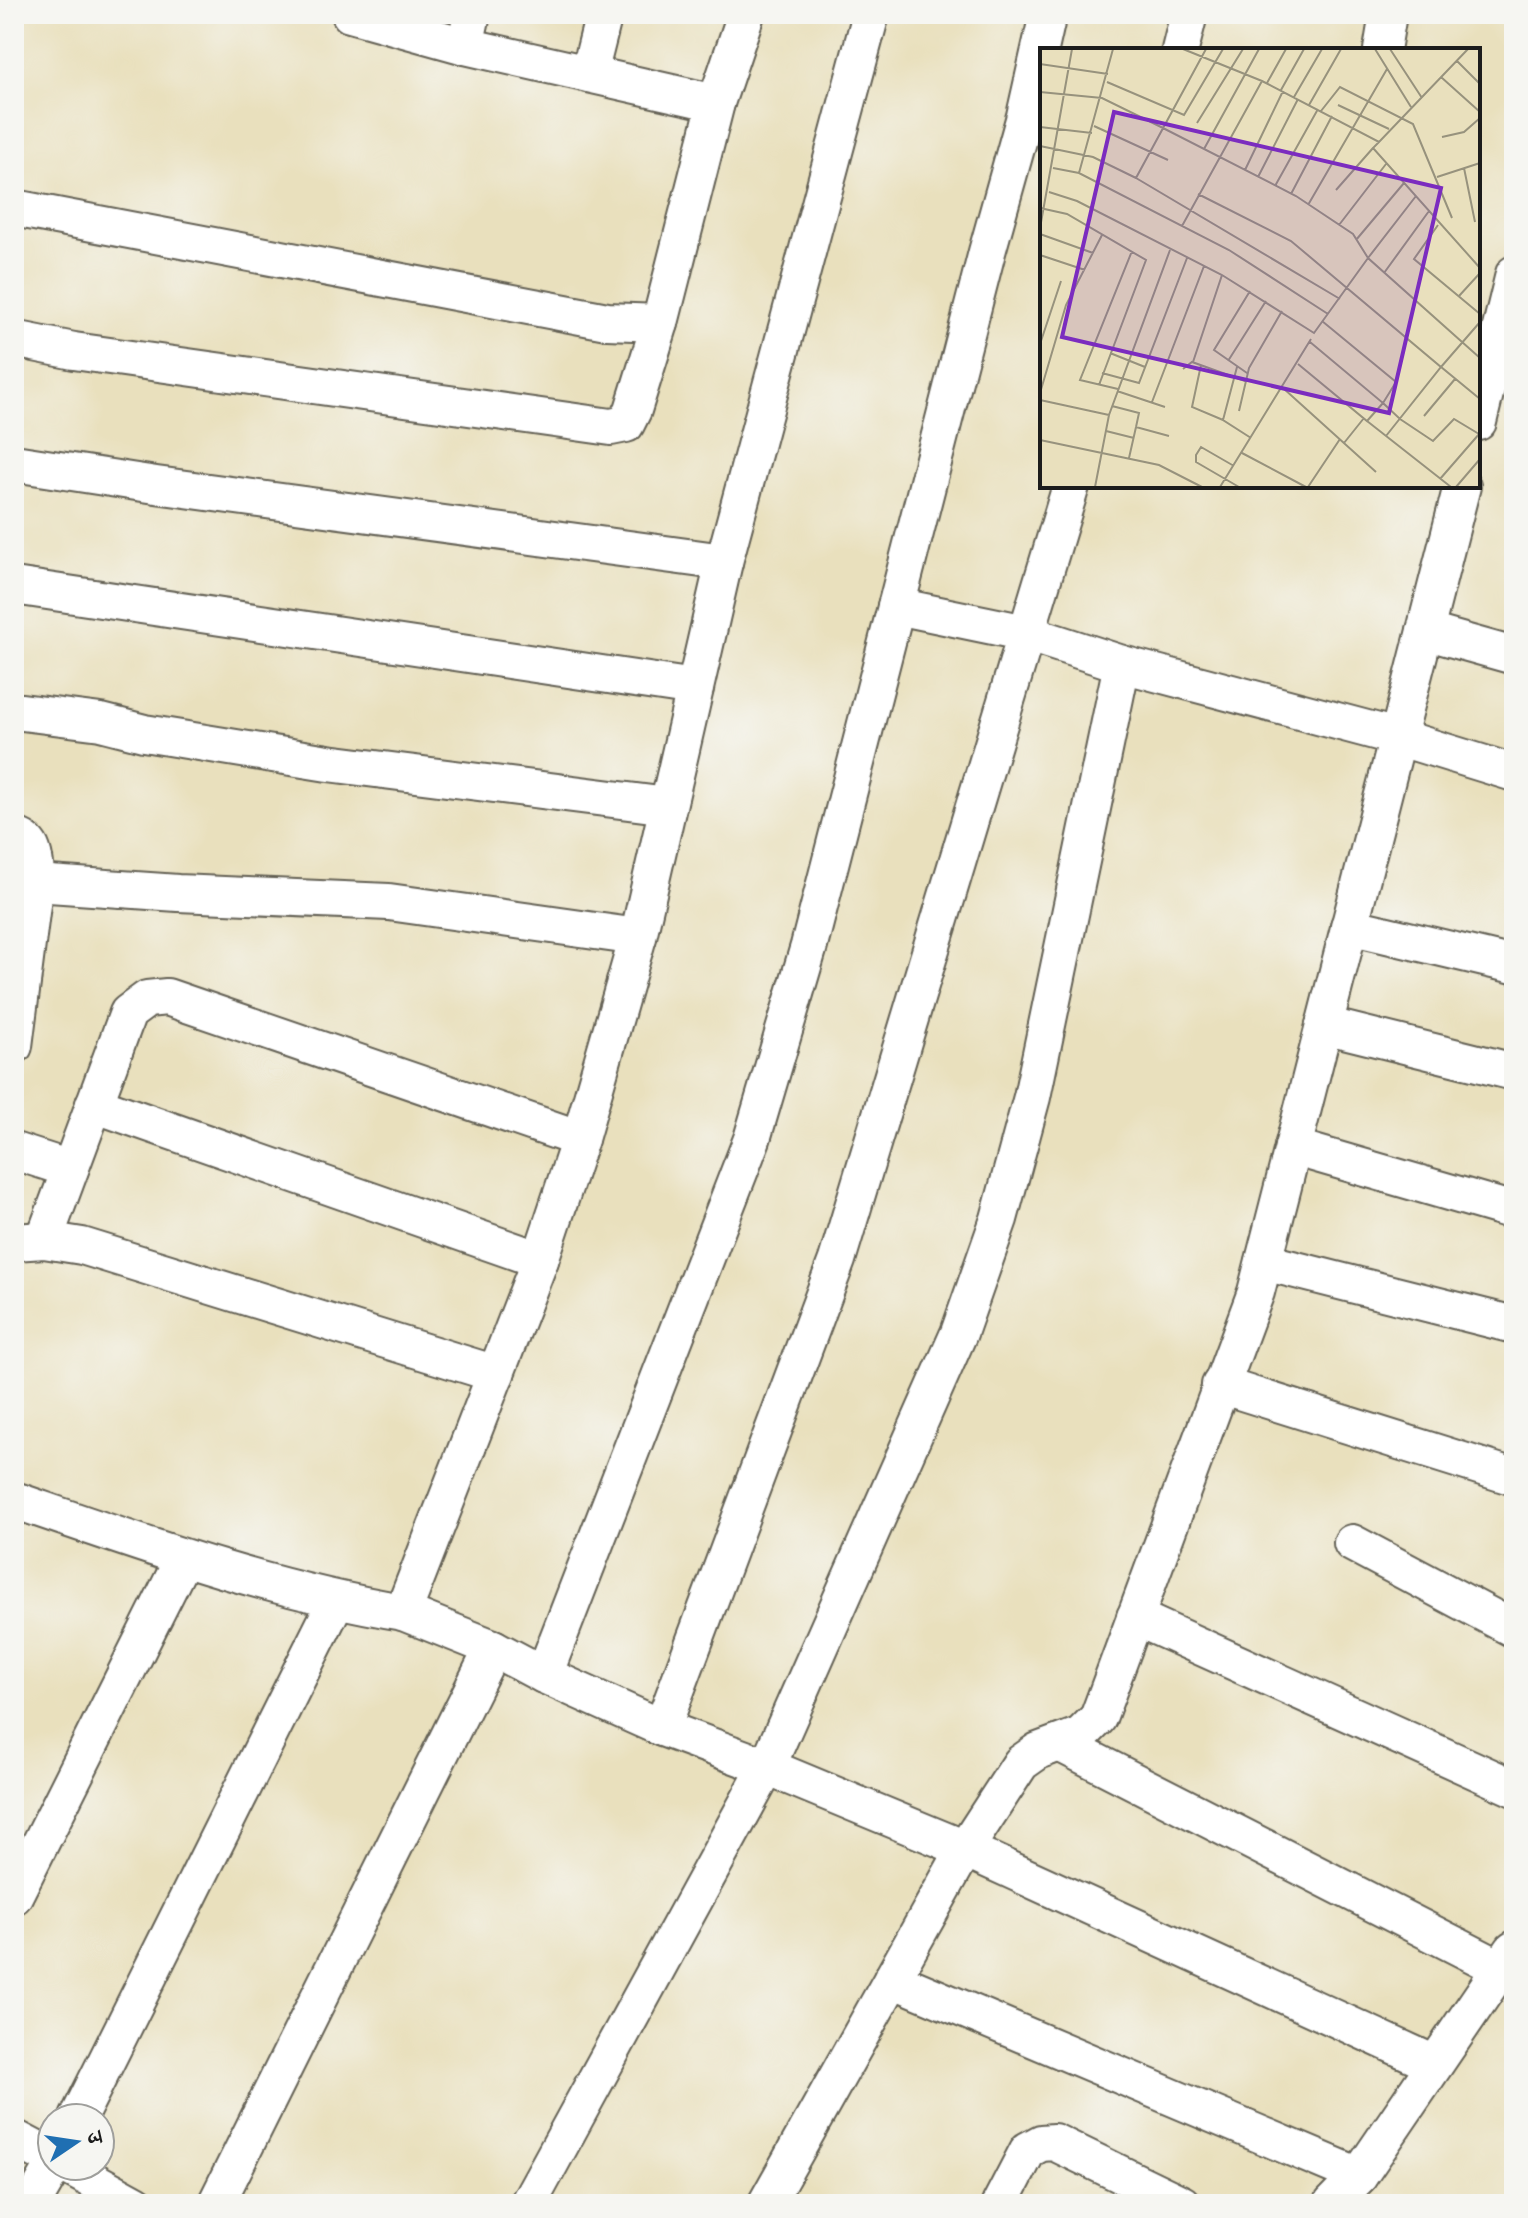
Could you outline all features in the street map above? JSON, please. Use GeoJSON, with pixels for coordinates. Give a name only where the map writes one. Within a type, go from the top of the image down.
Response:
{"type":"FeatureCollection","features":[{"type":"Feature","properties":{"kind":"street"},"geometry":{"type":"LineString","coordinates":[[350,14],[468,30],[589,74],[716,103]]}},
{"type":"Feature","properties":{"kind":"street"},"geometry":{"type":"LineString","coordinates":[[589,74],[604,14]]}},
{"type":"Feature","properties":{"kind":"street"},"geometry":{"type":"LineString","coordinates":[[14,339],[74,351],[611,427],[626,424],[660,323],[716,103],[746,14]]}},
{"type":"Feature","properties":{"kind":"street"},"geometry":{"type":"LineString","coordinates":[[403,1612],[540,1260],[580,1139],[638,937],[724,562],[871,14]]}},
{"type":"Feature","properties":{"kind":"street"},"geometry":{"type":"LineString","coordinates":[[1040,48],[1048,14]]}},
{"type":"Feature","properties":{"kind":"street"},"geometry":{"type":"LineString","coordinates":[[1180,48],[1189,14]]}},
{"type":"Feature","properties":{"kind":"street"},"geometry":{"type":"LineString","coordinates":[[1382,48],[1388,14]]}},
{"type":"Feature","properties":{"kind":"street"},"geometry":{"type":"LineString","coordinates":[[544,1675],[752,1139],[809,946],[1040,49]]}},
{"type":"Feature","properties":{"kind":"street"},"geometry":{"type":"LineString","coordinates":[[14,208],[607,321],[660,323]]}},
{"type":"Feature","properties":{"kind":"street"},"geometry":{"type":"LineString","coordinates":[[1480,412],[1498,325],[1514,274]]}},
{"type":"Feature","properties":{"kind":"street"},"geometry":{"type":"LineString","coordinates":[[14,463],[724,562]]}},
{"type":"Feature","properties":{"kind":"street"},"geometry":{"type":"LineString","coordinates":[[662,1728],[837,1260],[1070,488]]}},
{"type":"Feature","properties":{"kind":"street"},"geometry":{"type":"LineString","coordinates":[[766,2204],[965,1849],[1021,1763],[1038,1751],[1081,1735],[1098,1718],[1256,1292],[1461,488]]}},
{"type":"Feature","properties":{"kind":"street"},"geometry":{"type":"LineString","coordinates":[[14,586],[695,688]]}},
{"type":"Feature","properties":{"kind":"street"},"geometry":{"type":"LineString","coordinates":[[896,606],[1026,633],[1122,664],[1397,737],[1514,773]]}},
{"type":"Feature","properties":{"kind":"street"},"geometry":{"type":"LineString","coordinates":[[1425,631],[1514,656]]}},
{"type":"Feature","properties":{"kind":"street"},"geometry":{"type":"LineString","coordinates":[[528,2204],[767,1767],[959,1333],[999,1219],[1032,1097],[1122,664]]}},
{"type":"Feature","properties":{"kind":"street"},"geometry":{"type":"LineString","coordinates":[[14,711],[101,722],[144,733],[328,763],[668,806]]}},
{"type":"Feature","properties":{"kind":"street"},"geometry":{"type":"LineString","coordinates":[[14,836],[24,838],[33,849],[35,883],[21,935],[14,1046]]}},
{"type":"Feature","properties":{"kind":"street"},"geometry":{"type":"LineString","coordinates":[[35,883],[193,894],[389,902],[638,937]]}},
{"type":"Feature","properties":{"kind":"street"},"geometry":{"type":"LineString","coordinates":[[1349,926],[1514,965]]}},
{"type":"Feature","properties":{"kind":"street"},"geometry":{"type":"LineString","coordinates":[[496,1374],[82,1246],[29,1241],[70,1169],[128,1013],[147,999],[167,997],[580,1139]]}},
{"type":"Feature","properties":{"kind":"street"},"geometry":{"type":"LineString","coordinates":[[1324,1025],[1514,1072]]}},
{"type":"Feature","properties":{"kind":"street"},"geometry":{"type":"LineString","coordinates":[[94,1104],[540,1260]]}},
{"type":"Feature","properties":{"kind":"street"},"geometry":{"type":"LineString","coordinates":[[1293,1147],[1514,1211]]}},
{"type":"Feature","properties":{"kind":"street"},"geometry":{"type":"LineString","coordinates":[[14,1151],[70,1169]]}},
{"type":"Feature","properties":{"kind":"street"},"geometry":{"type":"LineString","coordinates":[[1264,1262],[1514,1325]]}},
{"type":"Feature","properties":{"kind":"street"},"geometry":{"type":"LineString","coordinates":[[1220,1385],[1514,1477]]}},
{"type":"Feature","properties":{"kind":"street"},"geometry":{"type":"LineString","coordinates":[[14,1500],[183,1559],[336,1601],[403,1612],[493,1648],[544,1675],[662,1728],[767,1767],[965,1849],[1435,2064]]}},
{"type":"Feature","properties":{"kind":"street"},"geometry":{"type":"LineString","coordinates":[[1352,1543],[1514,1629]]}},
{"type":"Feature","properties":{"kind":"street"},"geometry":{"type":"LineString","coordinates":[[14,1896],[183,1559]]}},
{"type":"Feature","properties":{"kind":"street"},"geometry":{"type":"LineString","coordinates":[[86,2102],[336,1601]]}},
{"type":"Feature","properties":{"kind":"street"},"geometry":{"type":"LineString","coordinates":[[1135,1617],[1514,1788]]}},
{"type":"Feature","properties":{"kind":"street"},"geometry":{"type":"LineString","coordinates":[[216,2204],[493,1648]]}},
{"type":"Feature","properties":{"kind":"street"},"geometry":{"type":"LineString","coordinates":[[1061,1744],[1507,1958],[1359,2176],[1332,2204]]}},
{"type":"Feature","properties":{"kind":"street"},"geometry":{"type":"LineString","coordinates":[[892,1979],[1359,2176]]}},
{"type":"Feature","properties":{"kind":"street"},"geometry":{"type":"LineString","coordinates":[[14,2138],[36,2150]]}},
{"type":"Feature","properties":{"kind":"street"},"geometry":{"type":"LineString","coordinates":[[1000,2204],[1028,2150],[1041,2143],[1054,2142],[1182,2204]]}},
{"type":"Feature","properties":{"kind":"street"},"geometry":{"type":"LineString","coordinates":[[32,2204],[45,2182]]}},
{"type":"Feature","properties":{"kind":"street"},"geometry":{"type":"LineString","coordinates":[[96,2182],[136,2204]]}}]}
